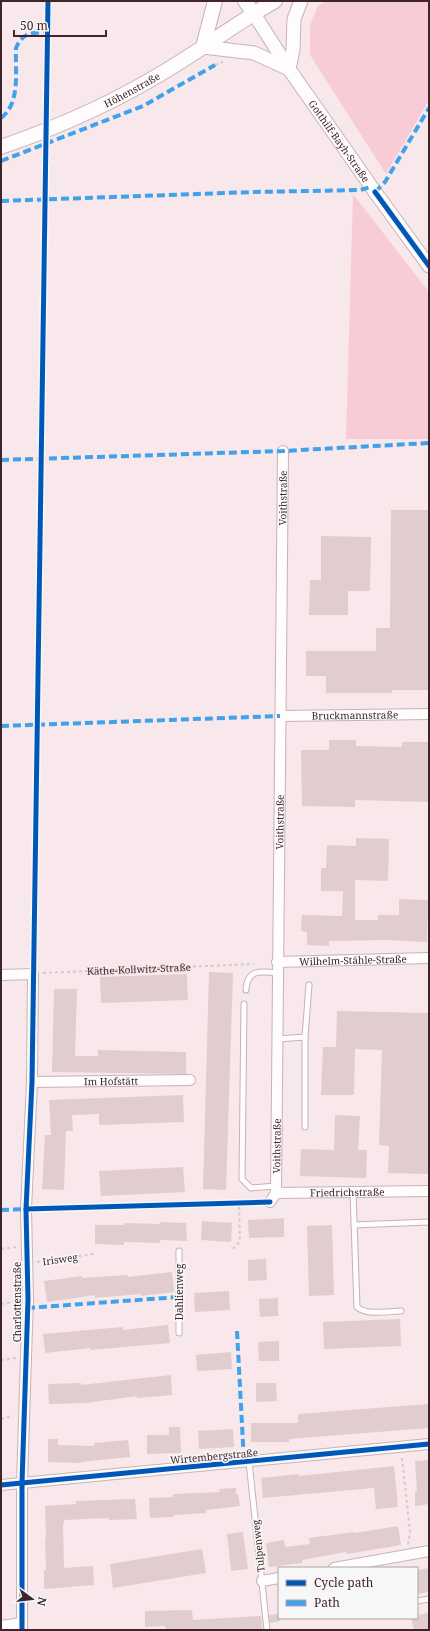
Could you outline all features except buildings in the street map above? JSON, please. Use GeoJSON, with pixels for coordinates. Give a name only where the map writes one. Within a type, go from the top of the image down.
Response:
{"type":"FeatureCollection","features":[{"type":"Feature","properties":{"kind":"main road"},"geometry":{"type":"LineString","coordinates":[[203,47],[215,1]]}},
{"type":"Feature","properties":{"kind":"main road"},"geometry":{"type":"LineString","coordinates":[[245,1],[254,14]]}},
{"type":"Feature","properties":{"kind":"main road","name":"Höhenstraße"},"geometry":{"type":"LineString","coordinates":[[1,146],[25,139],[119,98],[168,70],[275,1]]}},
{"type":"Feature","properties":{"kind":"street"},"geometry":{"type":"LineString","coordinates":[[203,47],[254,53],[289,69],[293,50],[292,38],[294,19],[301,1]]}},
{"type":"Feature","properties":{"kind":"street","name":"Gotthilf-Bayh-Straße"},"geometry":{"type":"LineString","coordinates":[[254,14],[289,69],[429,266]]}},
{"type":"Feature","properties":{"kind":"street","name":"Voithstraße"},"geometry":{"type":"LineString","coordinates":[[276,1190],[283,451]]}},
{"type":"Feature","properties":{"kind":"street","name":"Bruckmannstraße"},"geometry":{"type":"LineString","coordinates":[[280,716],[429,714]]}},
{"type":"Feature","properties":{"kind":"street","name":"Wilhelm-Stähle-Straße"},"geometry":{"type":"LineString","coordinates":[[277,968],[429,958]]}},
{"type":"Feature","properties":{"kind":"street"},"geometry":{"type":"LineString","coordinates":[[1,974],[32,974]]}},
{"type":"Feature","properties":{"kind":"street","name":"Charlottenstraße"},"geometry":{"type":"LineString","coordinates":[[22,1626],[22,1483],[28,1300],[26,1264],[26,1209],[32,1082],[32,974]]}},
{"type":"Feature","properties":{"kind":"street","name":"Im Hofstätt"},"geometry":{"type":"LineString","coordinates":[[32,1082],[190,1080]]}},
{"type":"Feature","properties":{"kind":"street"},"geometry":{"type":"LineString","coordinates":[[270,1202],[276,1190]]}},
{"type":"Feature","properties":{"kind":"street","name":"Friedrichstraße"},"geometry":{"type":"LineString","coordinates":[[276,1190],[353,1192],[429,1191]]}},
{"type":"Feature","properties":{"kind":"street","name":"Wirtembergstraße"},"geometry":{"type":"LineString","coordinates":[[1,1485],[429,1444]]}},
{"type":"Feature","properties":{"kind":"street"},"geometry":{"type":"LineString","coordinates":[[340,1567],[429,1551]]}},
{"type":"Feature","properties":{"kind":"street"},"geometry":{"type":"LineString","coordinates":[[262,1581],[278,1578]]}},
{"type":"Feature","properties":{"kind":"street"},"geometry":{"type":"LineString","coordinates":[[1,1626],[22,1626]]}},
{"type":"Feature","properties":{"kind":"lane"},"geometry":{"type":"LineString","coordinates":[[48,1],[48,32]]}},
{"type":"Feature","properties":{"kind":"lane"},"geometry":{"type":"LineString","coordinates":[[246,990],[247,983],[251,976],[260,971],[277,968]]}},
{"type":"Feature","properties":{"kind":"lane"},"geometry":{"type":"LineString","coordinates":[[304,1127],[309,985]]}},
{"type":"Feature","properties":{"kind":"lane"},"geometry":{"type":"LineString","coordinates":[[244,1004],[242,1179],[251,1188],[276,1190]]}},
{"type":"Feature","properties":{"kind":"lane"},"geometry":{"type":"LineString","coordinates":[[277,1039],[306,1037]]}},
{"type":"Feature","properties":{"kind":"lane"},"geometry":{"type":"LineString","coordinates":[[353,1192],[357,1307],[360,1310],[369,1312],[401,1310]]}},
{"type":"Feature","properties":{"kind":"lane"},"geometry":{"type":"LineString","coordinates":[[354,1225],[429,1222]]}},
{"type":"Feature","properties":{"kind":"lane","name":"Dahlienweg"},"geometry":{"type":"LineString","coordinates":[[179,1251],[179,1333]]}},
{"type":"Feature","properties":{"kind":"lane","name":"Tulpenweg"},"geometry":{"type":"LineString","coordinates":[[248,1462],[267,1630]]}},
{"type":"Feature","properties":{"kind":"lane"},"geometry":{"type":"LineString","coordinates":[[418,1601],[429,1599]]}},
{"type":"Feature","properties":{"kind":"path"},"geometry":{"type":"LineString","coordinates":[[233,1249],[240,1241],[239,1203]]}},
{"type":"Feature","properties":{"kind":"path"},"geometry":{"type":"LineString","coordinates":[[1,1249],[27,1245]]}},
{"type":"Feature","properties":{"kind":"path"},"geometry":{"type":"LineString","coordinates":[[1,1304],[28,1300]]}},
{"type":"Feature","properties":{"kind":"path"},"geometry":{"type":"LineString","coordinates":[[401,1446],[410,1531],[406,1555]]}},
{"type":"Feature","properties":{"kind":"shaded area"},"geometry":{"type":"Polygon","coordinates":[[[325,1],[429,1],[429,100],[386,174],[310,55],[310,25],[318,6],[325,1]]]}},
{"type":"Feature","properties":{"kind":"shaded area"},"geometry":{"type":"Polygon","coordinates":[[[353,194],[429,292],[429,439],[346,439],[353,194]]]}},
{"type":"Feature","properties":{"kind":"marked path"},"geometry":{"type":"LineString","coordinates":[[1,118],[12,104],[16,86],[16,48],[22,39],[28,34],[48,32],[47,34]]}},
{"type":"Feature","properties":{"kind":"marked path"},"geometry":{"type":"LineString","coordinates":[[1,161],[143,106],[215,65]]}},
{"type":"Feature","properties":{"kind":"marked path"},"geometry":{"type":"LineString","coordinates":[[375,192],[385,182],[429,108]]}},
{"type":"Feature","properties":{"kind":"marked path"},"geometry":{"type":"LineString","coordinates":[[1,201],[253,192],[360,190],[371,187]]}},
{"type":"Feature","properties":{"kind":"marked path"},"geometry":{"type":"LineString","coordinates":[[1,460],[283,451],[429,443]]}},
{"type":"Feature","properties":{"kind":"marked path"},"geometry":{"type":"LineString","coordinates":[[1,726],[280,716]]}},
{"type":"Feature","properties":{"kind":"marked path"},"geometry":{"type":"LineString","coordinates":[[1,1210],[28,1209]]}},
{"type":"Feature","properties":{"kind":"marked path"},"geometry":{"type":"LineString","coordinates":[[27,1308],[179,1297]]}},
{"type":"Feature","properties":{"kind":"marked path"},"geometry":{"type":"LineString","coordinates":[[237,1331],[244,1462]]}},
{"type":"Feature","properties":{"kind":"cycle path"},"geometry":{"type":"LineString","coordinates":[[22,1630],[22,1483],[28,1299],[26,1209],[32,1082],[48,1]]}},
{"type":"Feature","properties":{"kind":"cycle path"},"geometry":{"type":"LineString","coordinates":[[375,192],[429,266]]}},
{"type":"Feature","properties":{"kind":"cycle path"},"geometry":{"type":"LineString","coordinates":[[26,1209],[270,1202]]}},
{"type":"Feature","properties":{"kind":"cycle path"},"geometry":{"type":"LineString","coordinates":[[1,1485],[429,1444]]}}]}
